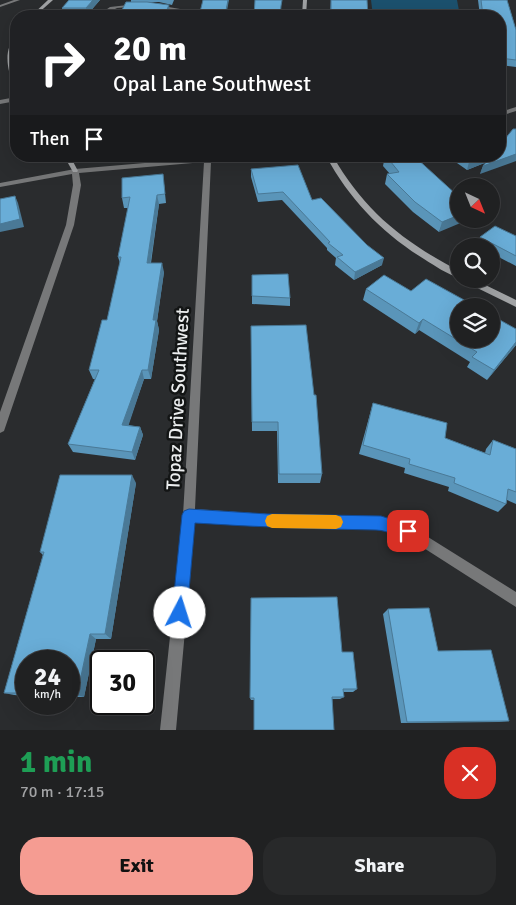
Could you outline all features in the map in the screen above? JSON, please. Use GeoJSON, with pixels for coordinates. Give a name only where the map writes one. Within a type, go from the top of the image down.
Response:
{"type":"FeatureCollection","features":[{"type":"Feature","properties":{"kind":"street"},"geometry":{"type":"LineString","coordinates":[[0,6],[18,0]]}},
{"type":"Feature","properties":{"kind":"street"},"geometry":{"type":"LineString","coordinates":[[40,10],[51,0]]}},
{"type":"Feature","properties":{"kind":"street"},"geometry":{"type":"LineString","coordinates":[[110,10],[121,6],[146,5]]}},
{"type":"Feature","properties":{"kind":"street"},"geometry":{"type":"LineString","coordinates":[[153,6],[178,10]]}},
{"type":"Feature","properties":{"kind":"street"},"geometry":{"type":"LineString","coordinates":[[0,428],[70,225],[76,185],[74,170],[70,162]]}},
{"type":"Feature","properties":{"kind":"street"},"geometry":{"type":"LineString","coordinates":[[0,185],[74,170],[181,162]]}},
{"type":"Feature","properties":{"kind":"street","name":"Topaz Drive Southwest"},"geometry":{"type":"LineString","coordinates":[[168,730],[189,515],[208,162]]}},
{"type":"Feature","properties":{"kind":"street"},"geometry":{"type":"LineString","coordinates":[[332,162],[342,182],[359,204],[402,242],[450,270]]}},
{"type":"Feature","properties":{"kind":"street"},"geometry":{"type":"LineString","coordinates":[[484,288],[516,304]]}},
{"type":"Feature","properties":{"kind":"street"},"geometry":{"type":"LineString","coordinates":[[189,515],[268,520],[381,523],[408,531],[516,600]]}},
{"type":"Feature","properties":{"kind":"shaded area"},"geometry":{"type":"Polygon","coordinates":[[[371,0],[457,0],[459,10],[372,10],[371,0]]]}},
{"type":"Feature","properties":{"kind":"building"},"geometry":{"type":"Polygon","coordinates":[[[69,0],[93,0],[86,8],[62,8],[69,0]]]}},
{"type":"Feature","properties":{"kind":"building"},"geometry":{"type":"Polygon","coordinates":[[[203,0],[228,0],[226,10],[200,10],[203,0]]]}},
{"type":"Feature","properties":{"kind":"building"},"geometry":{"type":"Polygon","coordinates":[[[255,0],[282,0],[281,10],[254,10],[255,0]]]}},
{"type":"Feature","properties":{"kind":"building"},"geometry":{"type":"Polygon","coordinates":[[[331,0],[367,0],[368,10],[331,10],[331,0]]]}},
{"type":"Feature","properties":{"kind":"building"},"geometry":{"type":"Polygon","coordinates":[[[481,0],[507,0],[516,30],[516,60],[506,59],[506,10],[482,10],[481,0]]]}},
{"type":"Feature","properties":{"kind":"building"},"geometry":{"type":"Polygon","coordinates":[[[126,2],[169,5],[167,10],[122,10],[126,2]]]}},
{"type":"Feature","properties":{"kind":"building"},"geometry":{"type":"Polygon","coordinates":[[[513,129],[516,129],[516,154],[506,158],[506,138],[513,129]]]}},
{"type":"Feature","properties":{"kind":"building"},"geometry":{"type":"Polygon","coordinates":[[[391,162],[421,162],[450,189],[450,219],[442,222],[415,202],[387,174],[399,172],[391,162]]]}},
{"type":"Feature","properties":{"kind":"building"},"geometry":{"type":"Polygon","coordinates":[[[298,165],[312,200],[321,198],[367,245],[384,258],[355,272],[337,257],[343,255],[328,243],[330,242],[283,192],[258,194],[251,169],[298,165]]]}},
{"type":"Feature","properties":{"kind":"building"},"geometry":{"type":"Polygon","coordinates":[[[163,174],[165,194],[157,195],[147,263],[162,263],[153,320],[156,320],[148,370],[142,370],[122,425],[140,427],[132,452],[68,444],[99,370],[89,370],[102,320],[107,320],[121,257],[118,257],[130,197],[122,198],[122,178],[163,174]]]}},
{"type":"Feature","properties":{"kind":"building"},"geometry":{"type":"Polygon","coordinates":[[[15,196],[20,219],[0,224],[0,199],[15,196]]]}},
{"type":"Feature","properties":{"kind":"building"},"geometry":{"type":"Polygon","coordinates":[[[492,228],[499,228],[516,236],[516,256],[500,248],[500,238],[480,237],[492,228]]]}},
{"type":"Feature","properties":{"kind":"building"},"geometry":{"type":"Polygon","coordinates":[[[288,274],[290,298],[252,296],[252,275],[288,274]]]}},
{"type":"Feature","properties":{"kind":"building"},"geometry":{"type":"Polygon","coordinates":[[[384,275],[411,291],[426,279],[460,298],[450,298],[450,336],[423,319],[419,323],[366,289],[384,275]]]}},
{"type":"Feature","properties":{"kind":"building"},"geometry":{"type":"Polygon","coordinates":[[[500,320],[516,329],[516,342],[494,370],[472,357],[477,352],[470,348],[500,348],[500,320]]]}},
{"type":"Feature","properties":{"kind":"building"},"geometry":{"type":"Polygon","coordinates":[[[306,325],[314,395],[316,395],[322,474],[279,474],[278,422],[252,422],[251,326],[306,325]]]}},
{"type":"Feature","properties":{"kind":"building"},"geometry":{"type":"Polygon","coordinates":[[[373,403],[447,423],[445,438],[490,455],[493,440],[516,449],[516,492],[508,489],[506,504],[454,483],[455,478],[409,464],[410,459],[363,445],[373,403]]]}},
{"type":"Feature","properties":{"kind":"building"},"geometry":{"type":"Polygon","coordinates":[[[60,475],[132,475],[105,634],[90,634],[80,681],[80,650],[16,650],[44,552],[40,552],[60,475]]]}},
{"type":"Feature","properties":{"kind":"building"},"geometry":{"type":"Polygon","coordinates":[[[337,597],[342,652],[353,652],[357,689],[343,689],[344,697],[332,697],[334,730],[254,730],[254,698],[250,698],[251,598],[337,597]]]}},
{"type":"Feature","properties":{"kind":"building"},"geometry":{"type":"Polygon","coordinates":[[[429,608],[438,651],[491,650],[509,721],[407,722],[388,609],[429,608]]]}},
{"type":"Feature","properties":{"kind":"building"},"geometry":{"type":"Polygon","coordinates":[[[15,654],[15,693],[4,693],[15,654]]]}},
{"type":"Feature","properties":{"kind":"slow traffic"},"geometry":{"type":"LineString","coordinates":[[272,521],[336,522]]}},
{"type":"Feature","properties":{"kind":"route"},"geometry":{"type":"LineString","coordinates":[[180,613],[189,515],[268,520],[381,523],[408,531]]}}]}
